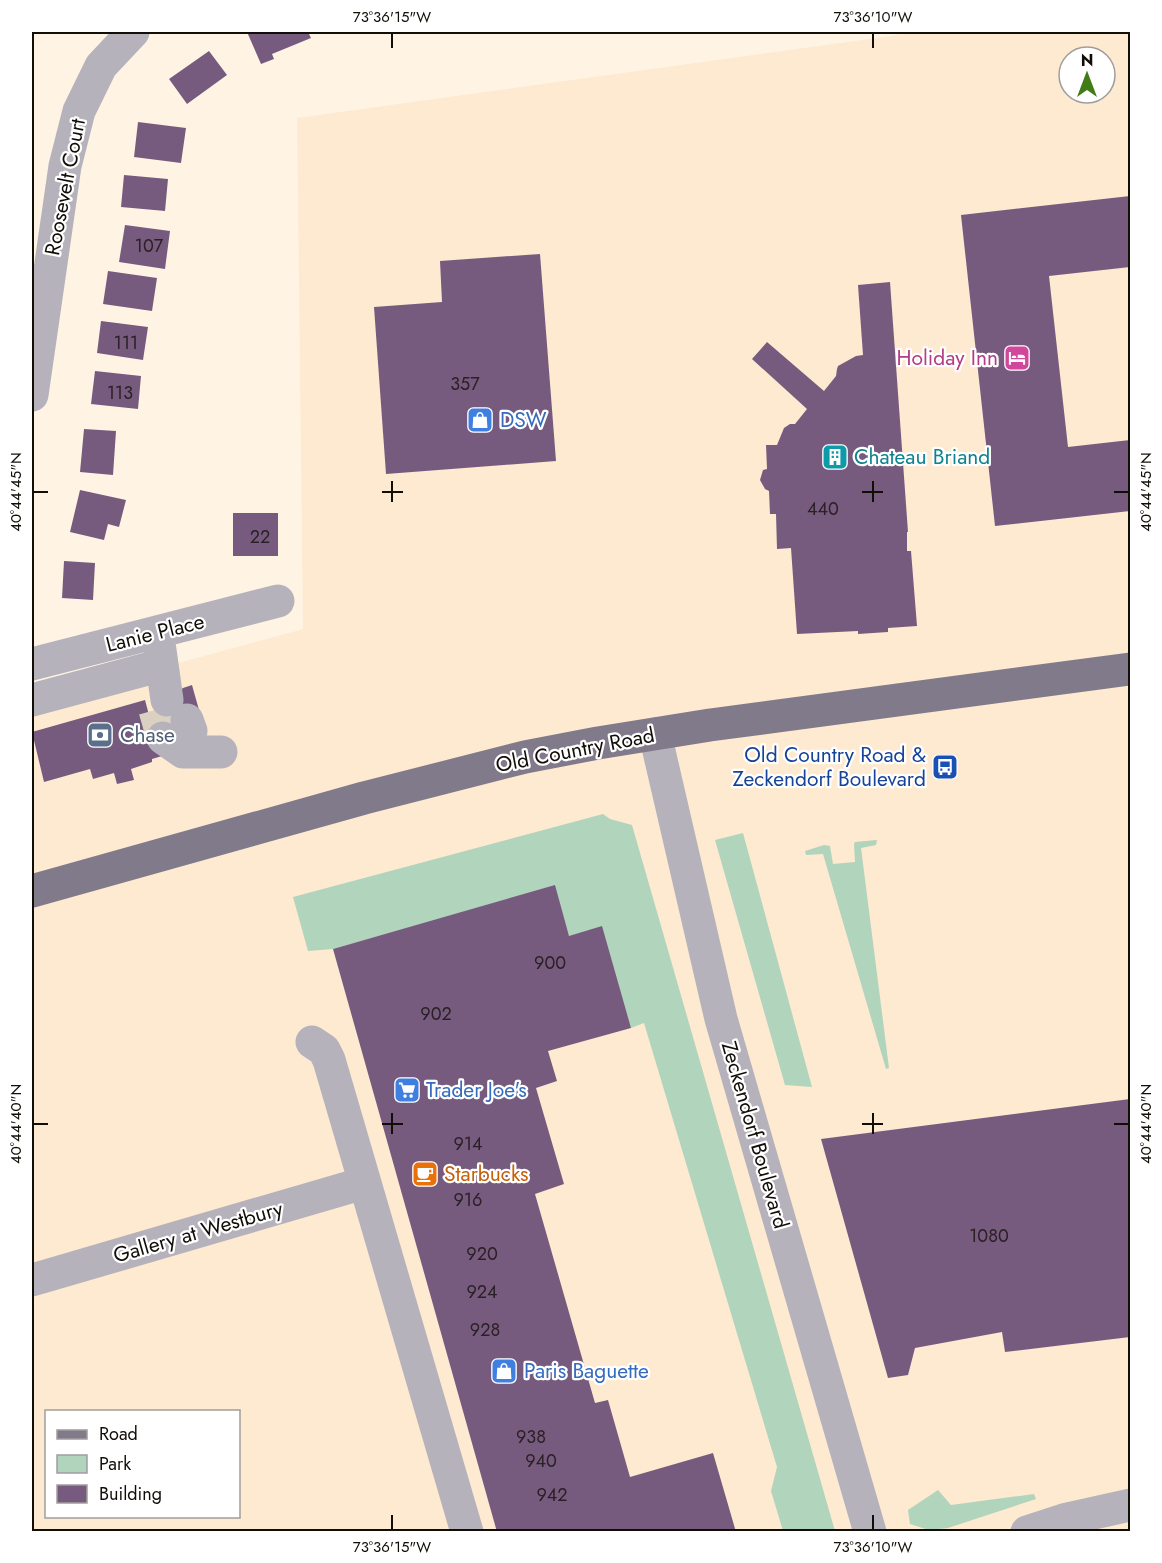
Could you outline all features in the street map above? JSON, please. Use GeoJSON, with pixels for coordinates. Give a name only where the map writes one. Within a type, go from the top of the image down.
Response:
{"type":"FeatureCollection","features":[{"type":"Feature","properties":{"kind":"main road","name":"Old Country Road"},"geometry":{"type":"LineString","coordinates":[[32,891],[363,798],[558,751],[710,725],[1131,669]]}},
{"type":"Feature","properties":{"kind":"street","name":"Roosevelt Court"},"geometry":{"type":"LineString","coordinates":[[32,395],[65,166],[79,111],[102,66],[133,32]]}},
{"type":"Feature","properties":{"kind":"street","name":"Lanie Place"},"geometry":{"type":"LineString","coordinates":[[32,664],[278,602]]}},
{"type":"Feature","properties":{"kind":"street"},"geometry":{"type":"LineString","coordinates":[[157,632],[171,713]]}},
{"type":"Feature","properties":{"kind":"street"},"geometry":{"type":"LineString","coordinates":[[32,700],[171,713],[221,752]]}},
{"type":"Feature","properties":{"kind":"street","name":"Zeckendorf Boulevard"},"geometry":{"type":"LineString","coordinates":[[655,734],[721,1019],[870,1532]]}},
{"type":"Feature","properties":{"kind":"street"},"geometry":{"type":"LineString","coordinates":[[312,1042],[324,1050],[329,1060],[467,1532]]}},
{"type":"Feature","properties":{"kind":"street","name":"Gallery at Westbury"},"geometry":{"type":"LineString","coordinates":[[32,1280],[364,1183]]}},
{"type":"Feature","properties":{"kind":"street"},"geometry":{"type":"LineString","coordinates":[[1027,1532],[1067,1519],[1131,1505]]}},
{"type":"Feature","properties":{"kind":"shaded area"},"geometry":{"type":"Polygon","coordinates":[[[908,32],[1130,32],[1130,1531],[32,1532],[32,703],[303,629],[297,118],[908,32]]]}},
{"type":"Feature","properties":{"kind":"green space"},"geometry":{"type":"Polygon","coordinates":[[[603,814],[610,819],[632,825],[835,1531],[783,1531],[771,1491],[777,1467],[644,1023],[631,1028],[569,936],[552,887],[333,949],[308,951],[293,897],[603,814]]]}},
{"type":"Feature","properties":{"kind":"green space"},"geometry":{"type":"Polygon","coordinates":[[[743,833],[812,1087],[785,1085],[715,840],[743,833]]]}},
{"type":"Feature","properties":{"kind":"green space"},"geometry":{"type":"Polygon","coordinates":[[[877,840],[876,845],[861,848],[889,1068],[886,1069],[823,854],[806,855],[805,851],[824,845],[830,846],[833,864],[855,862],[855,842],[877,840]]]}},
{"type":"Feature","properties":{"kind":"green space"},"geometry":{"type":"Polygon","coordinates":[[[938,1490],[951,1505],[1034,1494],[1036,1499],[948,1528],[929,1530],[910,1524],[908,1510],[938,1490]]]}},
{"type":"Feature","properties":{"kind":"building"},"geometry":{"type":"Polygon","coordinates":[[[247,32],[308,32],[311,38],[272,54],[274,59],[261,64],[247,32]]]}},
{"type":"Feature","properties":{"kind":"building"},"geometry":{"type":"Polygon","coordinates":[[[209,51],[227,75],[187,104],[169,79],[209,51]]]}},
{"type":"Feature","properties":{"kind":"building"},"geometry":{"type":"Polygon","coordinates":[[[138,122],[186,128],[181,163],[134,157],[138,122]]]}},
{"type":"Feature","properties":{"kind":"building"},"geometry":{"type":"Polygon","coordinates":[[[124,175],[168,179],[165,211],[121,207],[124,175]]]}},
{"type":"Feature","properties":{"kind":"building","name":"Holiday Inn"},"geometry":{"type":"Polygon","coordinates":[[[1130,196],[1130,267],[1049,276],[1068,447],[1130,440],[1130,511],[995,526],[961,215],[1130,196]]]}},
{"type":"Feature","properties":{"kind":"building"},"geometry":{"type":"Polygon","coordinates":[[[125,225],[170,231],[165,269],[119,262],[125,225]]]}},
{"type":"Feature","properties":{"kind":"building"},"geometry":{"type":"Polygon","coordinates":[[[540,254],[556,461],[386,474],[374,307],[442,302],[440,261],[540,254]]]}},
{"type":"Feature","properties":{"kind":"building"},"geometry":{"type":"Polygon","coordinates":[[[108,271],[157,278],[152,311],[103,304],[108,271]]]}},
{"type":"Feature","properties":{"kind":"building","name":"Chateau Briand"},"geometry":{"type":"Polygon","coordinates":[[[890,282],[908,532],[907,551],[911,551],[917,626],[888,628],[888,632],[858,634],[858,631],[797,634],[791,548],[777,549],[776,514],[770,514],[769,491],[765,489],[760,480],[763,470],[767,469],[766,445],[777,445],[784,428],[795,424],[807,409],[752,359],[767,342],[824,391],[836,376],[838,366],[856,356],[863,355],[858,285],[890,282]]]}},
{"type":"Feature","properties":{"kind":"building"},"geometry":{"type":"Polygon","coordinates":[[[101,321],[148,327],[143,360],[97,353],[101,321]]]}},
{"type":"Feature","properties":{"kind":"building"},"geometry":{"type":"Polygon","coordinates":[[[95,371],[141,376],[138,409],[91,404],[95,371]]]}},
{"type":"Feature","properties":{"kind":"building"},"geometry":{"type":"Polygon","coordinates":[[[84,429],[116,431],[113,475],[80,472],[84,429]]]}},
{"type":"Feature","properties":{"kind":"building"},"geometry":{"type":"Polygon","coordinates":[[[80,490],[126,500],[119,527],[108,524],[104,540],[70,532],[80,490]]]}},
{"type":"Feature","properties":{"kind":"building"},"geometry":{"type":"Polygon","coordinates":[[[233,513],[278,513],[278,556],[233,556],[233,513]]]}},
{"type":"Feature","properties":{"kind":"building"},"geometry":{"type":"Polygon","coordinates":[[[64,561],[95,563],[93,600],[62,598],[64,561]]]}},
{"type":"Feature","properties":{"kind":"building","name":"Chase"},"geometry":{"type":"Polygon","coordinates":[[[192,685],[199,710],[162,756],[131,769],[134,780],[117,784],[114,773],[93,779],[90,769],[44,782],[32,732],[145,700],[149,715],[183,688],[192,685]]]}},
{"type":"Feature","properties":{"kind":"building"},"geometry":{"type":"Polygon","coordinates":[[[555,885],[569,936],[602,926],[631,1028],[548,1051],[557,1081],[536,1088],[564,1184],[535,1194],[595,1403],[608,1400],[630,1477],[713,1453],[736,1532],[497,1532],[333,949],[555,885]]]}},
{"type":"Feature","properties":{"kind":"building"},"geometry":{"type":"Polygon","coordinates":[[[1130,1099],[1130,1337],[1005,1352],[1002,1332],[915,1348],[908,1375],[888,1378],[821,1139],[1130,1099]]]}},
{"type":"Feature","properties":{"kind":"tunnel"},"geometry":{"type":"LineString","coordinates":[[155,710],[163,738]]}},
{"type":"Feature","properties":{"kind":"place","name":"Holiday Inn"},"geometry":{"type":"Point","coordinates":[1017,358]}},
{"type":"Feature","properties":{"kind":"place","name":"DSW"},"geometry":{"type":"Point","coordinates":[480,420]}},
{"type":"Feature","properties":{"kind":"place","name":"Chateau Briand"},"geometry":{"type":"Point","coordinates":[835,457]}},
{"type":"Feature","properties":{"kind":"place","name":"Chase"},"geometry":{"type":"Point","coordinates":[100,735]}},
{"type":"Feature","properties":{"kind":"place","name":"Old Country Road & Zeckendorf Boulevard"},"geometry":{"type":"Point","coordinates":[945,767]}},
{"type":"Feature","properties":{"kind":"place","name":"Trader Joe's"},"geometry":{"type":"Point","coordinates":[407,1090]}},
{"type":"Feature","properties":{"kind":"place","name":"Starbucks"},"geometry":{"type":"Point","coordinates":[425,1174]}},
{"type":"Feature","properties":{"kind":"place","name":"Paris Baguette"},"geometry":{"type":"Point","coordinates":[504,1371]}}]}
